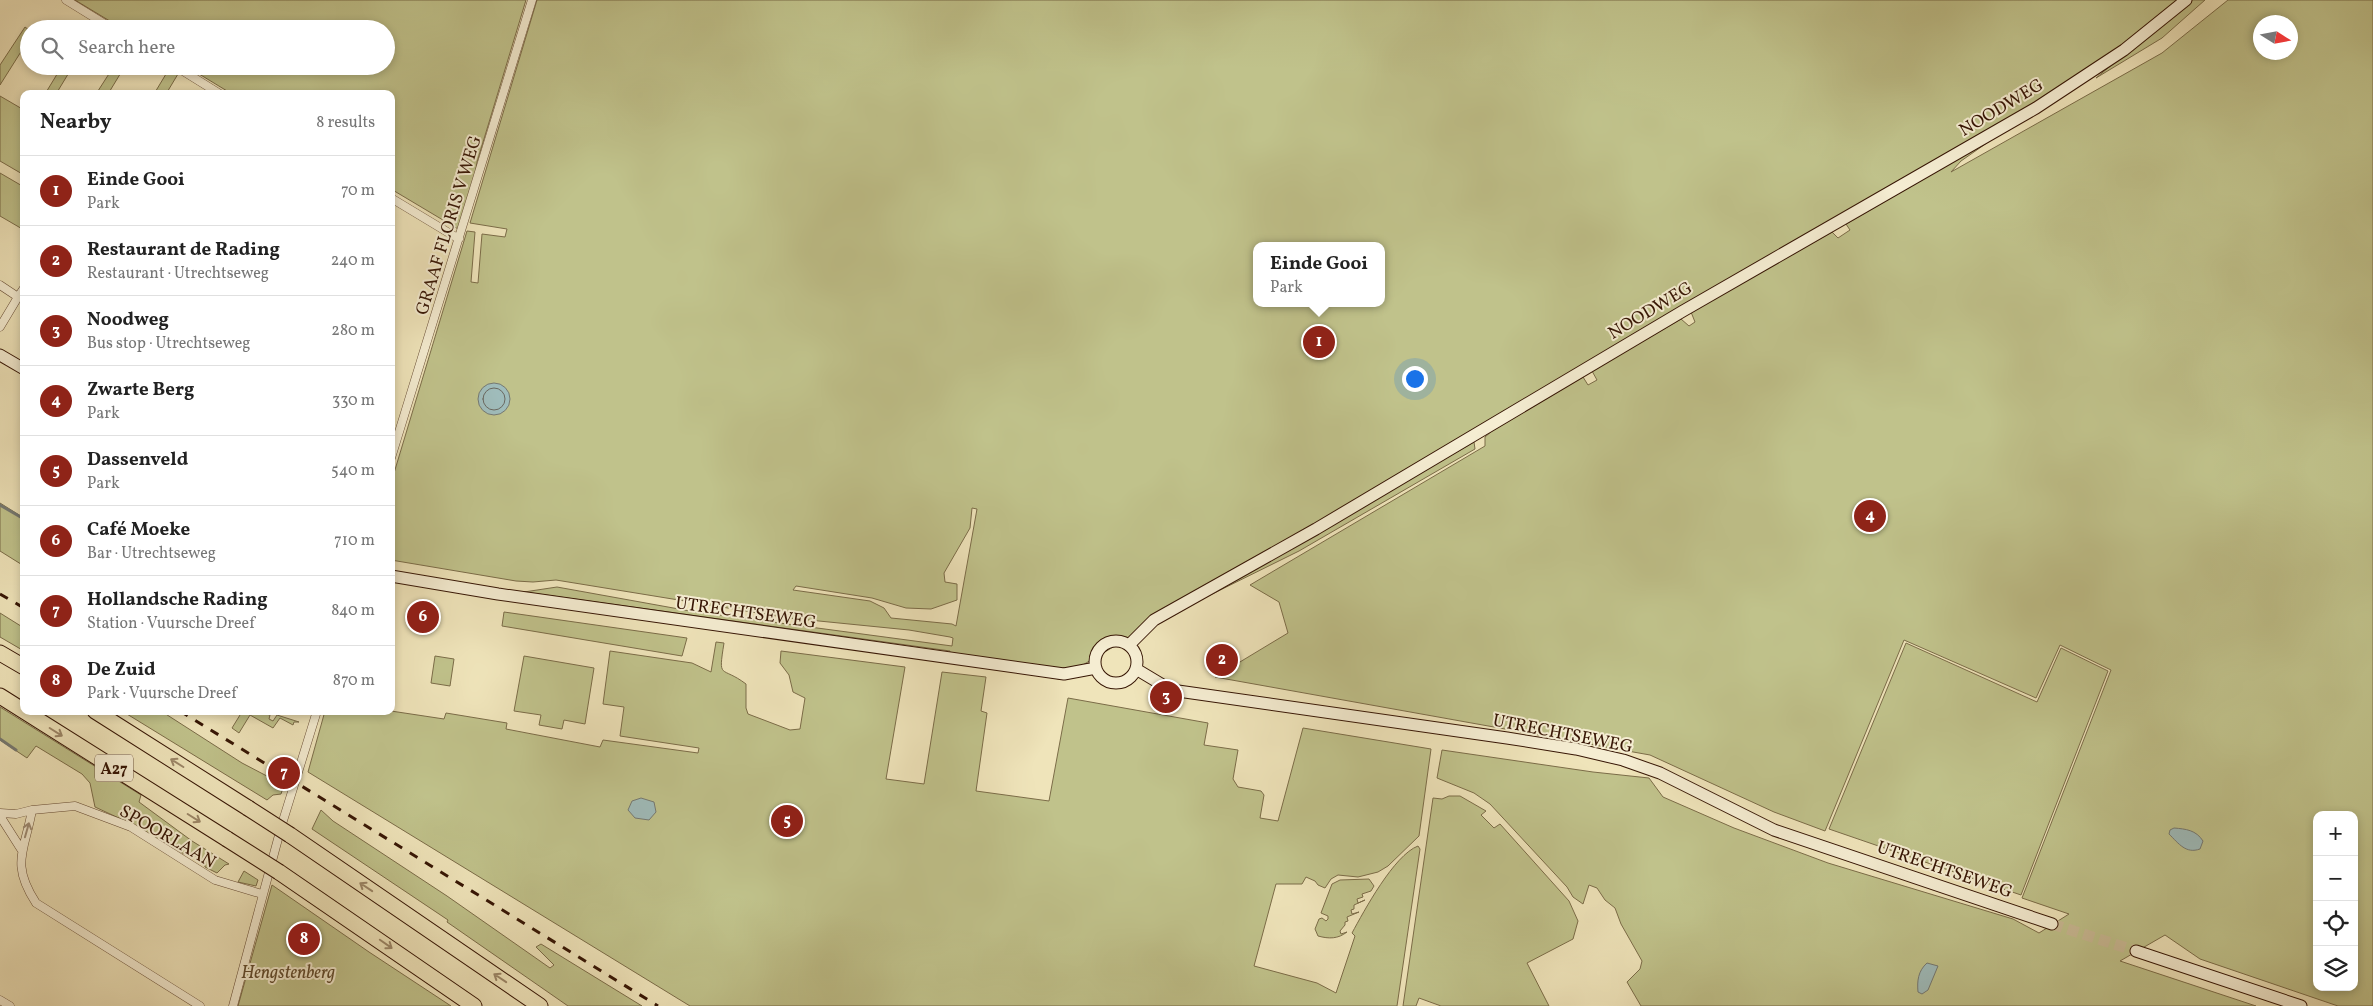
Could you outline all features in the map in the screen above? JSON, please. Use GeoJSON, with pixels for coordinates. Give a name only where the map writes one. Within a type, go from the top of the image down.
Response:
{"type":"FeatureCollection","features":[{"type":"Feature","properties":{"kind":"highway"},"geometry":{"type":"LineString","coordinates":[[0,652],[20,664]]}},
{"type":"Feature","properties":{"kind":"highway","name":"A27"},"geometry":{"type":"LineString","coordinates":[[0,696],[20,709]]}},
{"type":"Feature","properties":{"kind":"highway","name":"A27"},"geometry":{"type":"LineString","coordinates":[[30,715],[303,887],[474,1006]]}},
{"type":"Feature","properties":{"kind":"highway","name":"A27"},"geometry":{"type":"LineString","coordinates":[[101,715],[322,857],[540,1006]]}},
{"type":"Feature","properties":{"kind":"main road","name":"NOODWEG"},"geometry":{"type":"LineString","coordinates":[[1129,645],[1154,620],[1316,529],[1683,311],[2036,108],[2124,50],[2186,0]]}},
{"type":"Feature","properties":{"kind":"main road"},"geometry":{"type":"LineString","coordinates":[[0,355],[20,367]]}},
{"type":"Feature","properties":{"kind":"main road","name":"UTRECHTSEWEG"},"geometry":{"type":"LineString","coordinates":[[395,577],[498,594],[1064,674],[1096,668]]}},
{"type":"Feature","properties":{"kind":"main road"},"geometry":{"type":"LineString","coordinates":[[1116,640],[1129,645],[1137,656],[1136,670],[1124,681],[1115,683],[1107,681],[1100,676],[1096,668],[1096,655],[1104,644],[1116,640]]}},
{"type":"Feature","properties":{"kind":"main road","name":"UTRECHTSEWEG"},"geometry":{"type":"LineString","coordinates":[[1136,670],[1172,690],[1527,741],[1576,749],[1623,760],[1660,773],[1774,830],[2052,924]]}},
{"type":"Feature","properties":{"kind":"main road"},"geometry":{"type":"LineString","coordinates":[[2136,951],[2301,1006]]}},
{"type":"Feature","properties":{"kind":"street"},"geometry":{"type":"LineString","coordinates":[[66,0],[98,20]]}},
{"type":"Feature","properties":{"kind":"street","name":"GRAAF FLORIS V WEG"},"geometry":{"type":"LineString","coordinates":[[395,445],[532,0]]}},
{"type":"Feature","properties":{"kind":"street"},"geometry":{"type":"LineString","coordinates":[[189,75],[214,90]]}},
{"type":"Feature","properties":{"kind":"street"},"geometry":{"type":"LineString","coordinates":[[395,200],[460,239]]}},
{"type":"Feature","properties":{"kind":"street"},"geometry":{"type":"LineString","coordinates":[[0,285],[18,296]]}},
{"type":"Feature","properties":{"kind":"street"},"geometry":{"type":"LineString","coordinates":[[0,327],[20,293]]}},
{"type":"Feature","properties":{"kind":"street"},"geometry":{"type":"LineString","coordinates":[[233,1006],[262,894],[316,715]]}},
{"type":"Feature","properties":{"kind":"street","name":"SPOORLAAN"},"geometry":{"type":"LineString","coordinates":[[0,815],[75,806],[130,827],[215,880],[262,894]]}},
{"type":"Feature","properties":{"kind":"street"},"geometry":{"type":"LineString","coordinates":[[32,810],[28,830],[21,849],[21,873],[27,890],[36,903],[200,1006]]}},
{"type":"Feature","properties":{"kind":"street"},"geometry":{"type":"LineString","coordinates":[[0,815],[21,849]]}},
{"type":"Feature","properties":{"kind":"street"},"geometry":{"type":"LineString","coordinates":[[0,1000],[10,1006]]}},
{"type":"Feature","properties":{"kind":"green space"},"geometry":{"type":"Polygon","coordinates":[[[75,0],[526,0],[477,162],[473,188],[458,229],[395,191],[395,90],[225,90],[201,75],[395,75],[395,20],[108,20],[75,0]]]}},
{"type":"Feature","properties":{"kind":"green space"},"geometry":{"type":"Polygon","coordinates":[[[537,0],[2186,0],[2124,50],[1059,679],[949,659],[950,651],[524,592],[557,587],[690,611],[952,646],[953,638],[950,637],[909,630],[789,618],[556,580],[516,581],[395,561],[395,470],[467,231],[475,232],[471,282],[478,283],[482,234],[505,237],[507,229],[470,223],[537,0]],[[972,508],[970,528],[944,573],[945,582],[957,584],[957,600],[931,609],[906,608],[872,598],[796,586],[793,590],[870,601],[884,608],[891,618],[956,626],[977,509],[972,508]]]}},
{"type":"Feature","properties":{"kind":"green space"},"geometry":{"type":"Polygon","coordinates":[[[2189,0],[2205,0],[2162,38],[2096,78],[2189,0]]]}},
{"type":"Feature","properties":{"kind":"green space"},"geometry":{"type":"Polygon","coordinates":[[[2228,0],[2373,0],[2373,1006],[2338,1006],[2200,959],[2165,935],[2120,961],[2256,1006],[1641,1006],[1627,982],[1640,969],[1642,961],[1621,924],[1615,908],[1605,900],[1597,888],[1589,885],[1583,904],[1573,897],[1567,887],[1490,804],[1474,793],[1437,778],[1442,750],[1593,772],[1649,778],[1663,797],[1734,828],[1828,863],[2013,919],[2039,933],[2069,914],[2022,898],[2111,670],[2060,645],[2036,698],[1904,640],[1825,831],[1774,812],[1650,755],[1215,677],[1288,633],[1279,602],[1250,585],[1485,446],[1485,437],[1492,431],[1583,377],[1588,385],[1597,380],[1592,371],[1681,319],[1689,326],[1695,322],[1691,312],[1832,232],[1838,238],[1850,230],[1846,224],[1994,138],[1961,161],[1951,172],[2162,53],[2228,0]]]}},
{"type":"Feature","properties":{"kind":"green space"},"geometry":{"type":"Polygon","coordinates":[[[20,35],[20,53],[0,85],[0,65],[20,35]]]}},
{"type":"Feature","properties":{"kind":"green space"},"geometry":{"type":"Polygon","coordinates":[[[57,75],[68,75],[58,90],[47,90],[57,75]]]}},
{"type":"Feature","properties":{"kind":"green space"},"geometry":{"type":"Polygon","coordinates":[[[108,75],[120,75],[110,90],[99,90],[108,75]]]}},
{"type":"Feature","properties":{"kind":"green space"},"geometry":{"type":"Polygon","coordinates":[[[165,75],[177,75],[168,90],[156,90],[165,75]]]}},
{"type":"Feature","properties":{"kind":"green space"},"geometry":{"type":"Polygon","coordinates":[[[0,96],[20,108],[20,173],[0,161],[0,96]]]}},
{"type":"Feature","properties":{"kind":"green space"},"geometry":{"type":"Polygon","coordinates":[[[0,173],[20,185],[20,228],[0,216],[0,173]]]}},
{"type":"Feature","properties":{"kind":"green space"},"geometry":{"type":"Polygon","coordinates":[[[1474,442],[1475,449],[1299,551],[1202,599],[1474,442]]]}},
{"type":"Feature","properties":{"kind":"green space"},"geometry":{"type":"Polygon","coordinates":[[[0,503],[20,516],[20,564],[0,551],[0,503]]]}},
{"type":"Feature","properties":{"kind":"green space"},"geometry":{"type":"Polygon","coordinates":[[[504,612],[687,638],[682,656],[502,626],[504,612]]]}},
{"type":"Feature","properties":{"kind":"green space"},"geometry":{"type":"Polygon","coordinates":[[[0,613],[20,626],[20,649],[0,637],[0,613]]]}},
{"type":"Feature","properties":{"kind":"green space"},"geometry":{"type":"Polygon","coordinates":[[[716,642],[724,643],[721,663],[723,671],[746,684],[746,708],[748,714],[790,730],[800,729],[805,698],[793,692],[789,675],[780,663],[781,651],[905,667],[886,779],[924,784],[942,672],[986,677],[981,711],[987,713],[976,791],[1049,801],[1068,698],[1208,723],[1204,745],[1238,750],[1233,779],[1238,787],[1261,791],[1264,795],[1260,818],[1278,821],[1303,728],[1431,749],[1419,836],[1388,866],[1378,872],[1358,877],[1338,875],[1331,879],[1325,888],[1306,877],[1302,884],[1276,884],[1254,966],[1317,983],[1336,993],[1355,936],[1352,933],[1357,923],[1380,885],[1399,860],[1418,846],[1420,849],[1397,1006],[690,1006],[308,772],[324,715],[395,715],[395,712],[444,719],[446,713],[507,723],[506,729],[600,747],[603,740],[698,753],[699,748],[620,736],[624,707],[603,704],[610,651],[692,663],[711,672],[716,642]]]}},
{"type":"Feature","properties":{"kind":"green space"},"geometry":{"type":"Polygon","coordinates":[[[1906,643],[2037,702],[2061,648],[2108,671],[2021,895],[1829,829],[1906,643]]]}},
{"type":"Feature","properties":{"kind":"green space"},"geometry":{"type":"Polygon","coordinates":[[[435,656],[454,659],[450,686],[431,683],[435,656]]]}},
{"type":"Feature","properties":{"kind":"green space"},"geometry":{"type":"Polygon","coordinates":[[[524,656],[594,668],[585,724],[564,720],[562,729],[539,725],[541,715],[514,711],[524,656]]]}},
{"type":"Feature","properties":{"kind":"green space"},"geometry":{"type":"Polygon","coordinates":[[[0,707],[141,795],[139,802],[192,841],[229,864],[225,865],[217,873],[205,867],[204,861],[188,852],[184,854],[136,826],[95,807],[90,783],[82,774],[36,746],[27,758],[0,740],[0,707]]]}},
{"type":"Feature","properties":{"kind":"green space"},"geometry":{"type":"Polygon","coordinates":[[[129,715],[167,715],[242,763],[284,785],[281,794],[273,795],[267,800],[129,715]]]}},
{"type":"Feature","properties":{"kind":"green space"},"geometry":{"type":"Polygon","coordinates":[[[240,715],[250,715],[239,733],[232,728],[240,715]]]}},
{"type":"Feature","properties":{"kind":"green space"},"geometry":{"type":"Polygon","coordinates":[[[250,715],[270,715],[269,719],[273,721],[277,715],[299,722],[294,722],[293,725],[280,718],[273,728],[250,715]]]}},
{"type":"Feature","properties":{"kind":"green space"},"geometry":{"type":"Polygon","coordinates":[[[1449,796],[1460,796],[1486,811],[1481,815],[1494,828],[1500,824],[1569,901],[1578,921],[1573,939],[1527,963],[1549,1006],[1441,1006],[1419,998],[1416,1006],[1403,1006],[1433,798],[1442,799],[1449,796]]]}},
{"type":"Feature","properties":{"kind":"green space"},"geometry":{"type":"Polygon","coordinates":[[[321,810],[333,821],[447,896],[550,968],[554,965],[536,947],[541,944],[642,1006],[568,1006],[447,922],[448,920],[312,829],[321,810]]]}},
{"type":"Feature","properties":{"kind":"green space"},"geometry":{"type":"Polygon","coordinates":[[[244,871],[258,880],[256,886],[238,882],[244,871]]]}},
{"type":"Feature","properties":{"kind":"green space"},"geometry":{"type":"Polygon","coordinates":[[[1369,879],[1374,886],[1371,891],[1362,894],[1363,897],[1357,899],[1358,903],[1365,900],[1354,905],[1354,909],[1351,910],[1352,914],[1359,912],[1347,917],[1348,921],[1345,922],[1340,931],[1341,934],[1347,932],[1333,938],[1318,936],[1315,929],[1319,919],[1322,918],[1326,921],[1328,919],[1328,916],[1321,913],[1332,884],[1340,880],[1369,879]]]}},
{"type":"Feature","properties":{"kind":"green space","name":"Hengstenberg"},"geometry":{"type":"Polygon","coordinates":[[[272,885],[369,952],[451,1006],[238,1006],[272,885]]]}},
{"type":"Feature","properties":{"kind":"water"},"geometry":{"type":"Polygon","coordinates":[[[494,383],[500,384],[505,388],[509,393],[509,405],[505,410],[500,414],[494,415],[488,414],[483,410],[479,405],[478,399],[479,393],[483,388],[488,384],[494,383]]]}},
{"type":"Feature","properties":{"kind":"water"},"geometry":{"type":"Polygon","coordinates":[[[641,798],[654,802],[656,812],[649,820],[635,818],[628,810],[632,801],[641,798]]]}},
{"type":"Feature","properties":{"kind":"water"},"geometry":{"type":"Polygon","coordinates":[[[2174,828],[2197,834],[2203,841],[2200,849],[2187,849],[2180,844],[2169,834],[2170,830],[2174,828]]]}},
{"type":"Feature","properties":{"kind":"water"},"geometry":{"type":"Polygon","coordinates":[[[1927,963],[1938,966],[1928,990],[1922,994],[1918,992],[1918,980],[1922,969],[1927,963]]]}},
{"type":"Feature","properties":{"kind":"waterway"},"geometry":{"type":"LineString","coordinates":[[0,505],[20,517]]}},
{"type":"Feature","properties":{"kind":"waterway"},"geometry":{"type":"LineString","coordinates":[[0,739],[16,750]]}},
{"type":"Feature","properties":{"kind":"tunnel"},"geometry":{"type":"LineString","coordinates":[[2052,924],[2136,951]]}},
{"type":"Feature","properties":{"kind":"railway"},"geometry":{"type":"LineString","coordinates":[[0,594],[20,606]]}},
{"type":"Feature","properties":{"kind":"railway"},"geometry":{"type":"LineString","coordinates":[[186,715],[658,1006]]}},
{"type":"Feature","properties":{"kind":"place","name":"Einde Gooi"},"geometry":{"type":"Point","coordinates":[1319,342]}},
{"type":"Feature","properties":{"kind":"place","name":"Zwarte Berg"},"geometry":{"type":"Point","coordinates":[1870,516]}},
{"type":"Feature","properties":{"kind":"place","name":"Café Moeke"},"geometry":{"type":"Point","coordinates":[423,617]}},
{"type":"Feature","properties":{"kind":"place","name":"Restaurant de Rading"},"geometry":{"type":"Point","coordinates":[1222,660]}},
{"type":"Feature","properties":{"kind":"place","name":"Noodweg"},"geometry":{"type":"Point","coordinates":[1166,697]}},
{"type":"Feature","properties":{"kind":"place","name":"Hollandsche Rading"},"geometry":{"type":"Point","coordinates":[284,773]}},
{"type":"Feature","properties":{"kind":"place","name":"Dassenveld"},"geometry":{"type":"Point","coordinates":[787,821]}},
{"type":"Feature","properties":{"kind":"place","name":"De Zuid"},"geometry":{"type":"Point","coordinates":[304,939]}}]}
